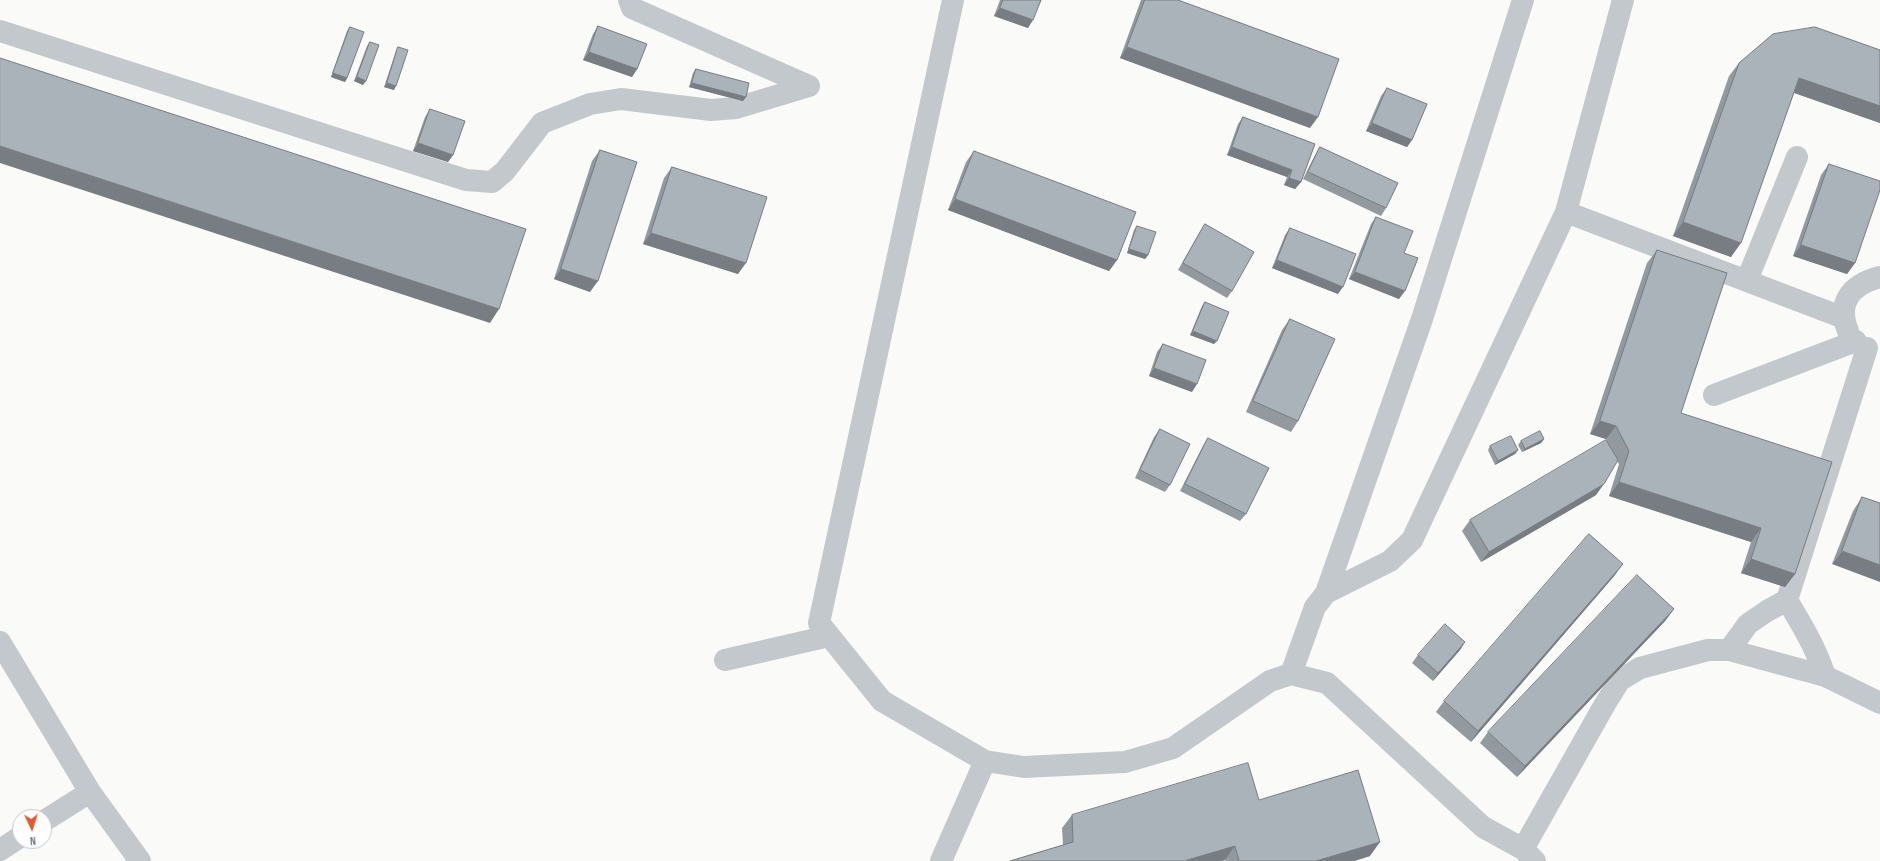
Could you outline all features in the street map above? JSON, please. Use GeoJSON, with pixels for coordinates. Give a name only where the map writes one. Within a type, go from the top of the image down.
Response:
{"type":"FeatureCollection","features":[{"type":"Feature","properties":{"kind":"lane"},"geometry":{"type":"LineString","coordinates":[[0,31],[466,180],[492,182],[505,171],[542,123],[590,104],[621,99],[711,110],[736,108],[809,86],[632,8],[629,0]]}},
{"type":"Feature","properties":{"kind":"lane"},"geometry":{"type":"LineString","coordinates":[[953,0],[819,623],[882,701],[985,761],[1024,767],[1125,762],[1173,748],[1270,681],[1291,674],[1327,683],[1483,827],[1529,855],[1605,704],[1620,680],[1640,668],[1708,650],[1729,650],[1825,676],[1880,703]]}},
{"type":"Feature","properties":{"kind":"lane"},"geometry":{"type":"LineString","coordinates":[[1291,674],[1314,607],[1326,593],[1422,319],[1523,0]]}},
{"type":"Feature","properties":{"kind":"lane"},"geometry":{"type":"LineString","coordinates":[[1326,593],[1390,561],[1412,540],[1566,212],[1623,0]]}},
{"type":"Feature","properties":{"kind":"lane"},"geometry":{"type":"LineString","coordinates":[[1747,280],[1797,157]]}},
{"type":"Feature","properties":{"kind":"lane"},"geometry":{"type":"LineString","coordinates":[[1566,212],[1844,318]]}},
{"type":"Feature","properties":{"kind":"lane"},"geometry":{"type":"LineString","coordinates":[[1868,347],[1848,331],[1844,318],[1846,303],[1853,290],[1866,281],[1880,277]]}},
{"type":"Feature","properties":{"kind":"lane"},"geometry":{"type":"LineString","coordinates":[[1714,395],[1868,347]]}},
{"type":"Feature","properties":{"kind":"lane"},"geometry":{"type":"LineString","coordinates":[[1729,650],[1748,624],[1767,610],[1787,600],[1868,347]]}},
{"type":"Feature","properties":{"kind":"lane"},"geometry":{"type":"LineString","coordinates":[[1787,600],[1810,638],[1819,656],[1825,676]]}},
{"type":"Feature","properties":{"kind":"lane"},"geometry":{"type":"LineString","coordinates":[[724,660],[829,636]]}},
{"type":"Feature","properties":{"kind":"lane"},"geometry":{"type":"LineString","coordinates":[[0,642],[90,792],[140,861]]}},
{"type":"Feature","properties":{"kind":"lane"},"geometry":{"type":"LineString","coordinates":[[941,861],[985,761]]}},
{"type":"Feature","properties":{"kind":"lane"},"geometry":{"type":"LineString","coordinates":[[52,816],[90,792]]}},
{"type":"Feature","properties":{"kind":"lane"},"geometry":{"type":"LineString","coordinates":[[0,850],[12,842]]}},
{"type":"Feature","properties":{"kind":"building"},"geometry":{"type":"Polygon","coordinates":[[[1003,0],[1041,0],[1033,20],[1000,8],[1003,0]]]}},
{"type":"Feature","properties":{"kind":"building"},"geometry":{"type":"Polygon","coordinates":[[[1145,0],[1178,0],[1339,59],[1318,117],[1127,47],[1145,0]]]}},
{"type":"Feature","properties":{"kind":"building"},"geometry":{"type":"Polygon","coordinates":[[[598,26],[647,44],[637,69],[589,52],[598,26]]]}},
{"type":"Feature","properties":{"kind":"building"},"geometry":{"type":"Polygon","coordinates":[[[350,27],[364,32],[347,78],[333,73],[350,27]]]}},
{"type":"Feature","properties":{"kind":"building"},"geometry":{"type":"Polygon","coordinates":[[[1815,27],[1880,50],[1880,106],[1799,78],[1741,243],[1683,222],[1739,63],[1773,34],[1815,27]]]}},
{"type":"Feature","properties":{"kind":"building"},"geometry":{"type":"Polygon","coordinates":[[[370,42],[379,45],[366,81],[357,77],[370,42]]]}},
{"type":"Feature","properties":{"kind":"building"},"geometry":{"type":"Polygon","coordinates":[[[398,47],[408,50],[396,86],[387,83],[398,47]]]}},
{"type":"Feature","properties":{"kind":"building"},"geometry":{"type":"Polygon","coordinates":[[[0,58],[526,229],[499,309],[0,146],[0,58]]]}},
{"type":"Feature","properties":{"kind":"building"},"geometry":{"type":"Polygon","coordinates":[[[696,69],[749,83],[746,97],[692,83],[696,69]]]}},
{"type":"Feature","properties":{"kind":"building"},"geometry":{"type":"Polygon","coordinates":[[[1387,88],[1427,104],[1412,140],[1372,123],[1387,88]]]}},
{"type":"Feature","properties":{"kind":"building"},"geometry":{"type":"Polygon","coordinates":[[[430,109],[465,121],[453,155],[418,143],[430,109]]]}},
{"type":"Feature","properties":{"kind":"building"},"geometry":{"type":"Polygon","coordinates":[[[1243,117],[1315,144],[1301,182],[1289,178],[1292,170],[1232,147],[1243,117]]]}},
{"type":"Feature","properties":{"kind":"building"},"geometry":{"type":"Polygon","coordinates":[[[1320,147],[1398,183],[1386,208],[1308,172],[1320,147]]]}},
{"type":"Feature","properties":{"kind":"building"},"geometry":{"type":"Polygon","coordinates":[[[600,150],[637,162],[598,281],[561,269],[600,150]]]}},
{"type":"Feature","properties":{"kind":"building"},"geometry":{"type":"Polygon","coordinates":[[[974,151],[1136,212],[1117,260],[955,199],[974,151]]]}},
{"type":"Feature","properties":{"kind":"building"},"geometry":{"type":"Polygon","coordinates":[[[1829,164],[1880,181],[1880,190],[1855,263],[1801,245],[1829,164]]]}},
{"type":"Feature","properties":{"kind":"building"},"geometry":{"type":"Polygon","coordinates":[[[672,167],[767,197],[746,263],[651,233],[672,167]]]}},
{"type":"Feature","properties":{"kind":"building"},"geometry":{"type":"Polygon","coordinates":[[[1376,217],[1413,231],[1404,253],[1418,258],[1405,291],[1355,272],[1376,217]]]}},
{"type":"Feature","properties":{"kind":"building"},"geometry":{"type":"Polygon","coordinates":[[[1205,224],[1254,252],[1232,291],[1183,263],[1205,224]]]}},
{"type":"Feature","properties":{"kind":"building"},"geometry":{"type":"Polygon","coordinates":[[[1137,226],[1156,232],[1148,255],[1129,249],[1137,226]]]}},
{"type":"Feature","properties":{"kind":"building"},"geometry":{"type":"Polygon","coordinates":[[[1290,228],[1356,254],[1343,287],[1277,260],[1290,228]]]}},
{"type":"Feature","properties":{"kind":"building"},"geometry":{"type":"Polygon","coordinates":[[[1657,250],[1727,273],[1681,413],[1832,462],[1795,574],[1751,559],[1761,528],[1619,482],[1629,451],[1616,426],[1600,421],[1657,250]]]}},
{"type":"Feature","properties":{"kind":"building"},"geometry":{"type":"Polygon","coordinates":[[[1205,302],[1229,312],[1217,341],[1193,331],[1205,302]]]}},
{"type":"Feature","properties":{"kind":"building"},"geometry":{"type":"Polygon","coordinates":[[[1290,319],[1335,339],[1298,421],[1253,401],[1290,319]]]}},
{"type":"Feature","properties":{"kind":"building"},"geometry":{"type":"Polygon","coordinates":[[[1163,344],[1206,360],[1197,384],[1154,368],[1163,344]]]}},
{"type":"Feature","properties":{"kind":"building"},"geometry":{"type":"Polygon","coordinates":[[[1160,429],[1190,444],[1170,485],[1140,470],[1160,429]]]}},
{"type":"Feature","properties":{"kind":"building"},"geometry":{"type":"Polygon","coordinates":[[[1540,431],[1544,439],[1525,449],[1521,441],[1540,431]]]}},
{"type":"Feature","properties":{"kind":"building"},"geometry":{"type":"Polygon","coordinates":[[[1511,436],[1518,450],[1498,461],[1490,446],[1511,436]]]}},
{"type":"Feature","properties":{"kind":"building"},"geometry":{"type":"Polygon","coordinates":[[[1208,438],[1269,468],[1246,514],[1185,484],[1208,438]]]}},
{"type":"Feature","properties":{"kind":"building"},"geometry":{"type":"Polygon","coordinates":[[[1606,440],[1618,460],[1604,484],[1489,552],[1470,520],[1606,440]]]}},
{"type":"Feature","properties":{"kind":"building"},"geometry":{"type":"Polygon","coordinates":[[[1862,497],[1880,503],[1880,565],[1842,551],[1862,497]]]}},
{"type":"Feature","properties":{"kind":"building"},"geometry":{"type":"Polygon","coordinates":[[[1589,534],[1623,564],[1478,731],[1444,701],[1589,534]]]}},
{"type":"Feature","properties":{"kind":"building"},"geometry":{"type":"Polygon","coordinates":[[[1637,575],[1674,609],[1525,766],[1488,732],[1637,575]]]}},
{"type":"Feature","properties":{"kind":"building"},"geometry":{"type":"Polygon","coordinates":[[[1445,624],[1465,642],[1438,673],[1418,655],[1445,624]]]}},
{"type":"Feature","properties":{"kind":"building"},"geometry":{"type":"Polygon","coordinates":[[[1248,763],[1259,800],[1358,770],[1380,842],[1316,861],[1239,861],[1235,846],[1184,861],[1010,861],[1073,842],[1072,815],[1248,763]]]}}]}
